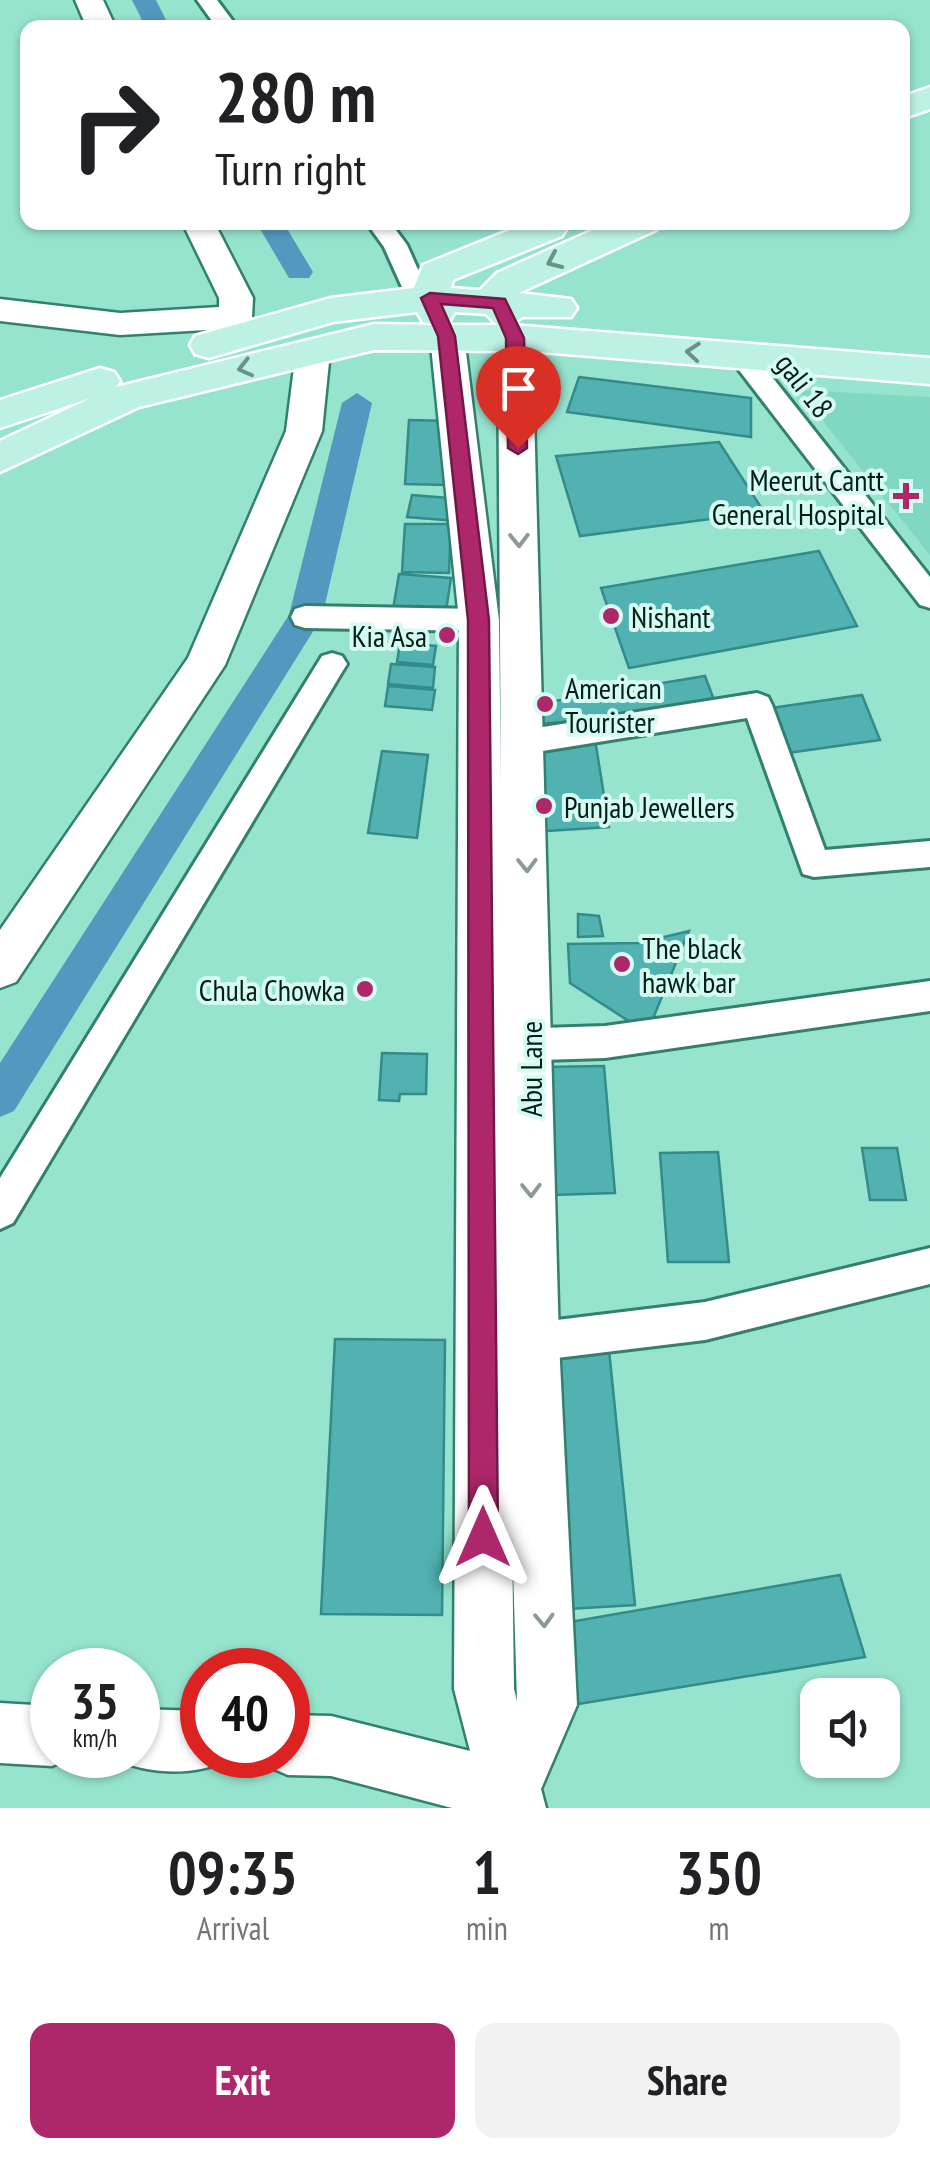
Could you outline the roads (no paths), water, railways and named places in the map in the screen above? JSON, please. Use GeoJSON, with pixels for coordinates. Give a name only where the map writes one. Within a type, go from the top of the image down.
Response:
{"type":"FeatureCollection","features":[{"type":"Feature","properties":{"kind":"main road"},"geometry":{"type":"LineString","coordinates":[[432,311],[436,273],[544,230]]}},
{"type":"Feature","properties":{"kind":"main road"},"geometry":{"type":"LineString","coordinates":[[507,320],[498,290],[510,281],[625,230]]}},
{"type":"Feature","properties":{"kind":"main road"},"geometry":{"type":"LineString","coordinates":[[0,414],[239,325],[332,310],[432,311],[741,356],[930,371]]}},
{"type":"Feature","properties":{"kind":"main road"},"geometry":{"type":"LineString","coordinates":[[0,458],[127,397],[374,337],[432,311]]}},
{"type":"Feature","properties":{"kind":"main road"},"geometry":{"type":"LineString","coordinates":[[507,320],[930,342]]}},
{"type":"Feature","properties":{"kind":"street"},"geometry":{"type":"LineString","coordinates":[[0,310],[120,324],[239,325],[236,298],[202,230]]}},
{"type":"Feature","properties":{"kind":"street"},"geometry":{"type":"LineString","coordinates":[[384,230],[432,311]]}},
{"type":"Feature","properties":{"kind":"street","name":"Abu Lane"},"geometry":{"type":"LineString","coordinates":[[432,311],[478,620],[484,1689],[512,1800]]}},
{"type":"Feature","properties":{"kind":"street","name":"Abu Lane"},"geometry":{"type":"LineString","coordinates":[[507,320],[524,742],[532,1342],[547,1706],[512,1800]]}},
{"type":"Feature","properties":{"kind":"street"},"geometry":{"type":"LineString","coordinates":[[0,968],[205,665],[304,431],[314,352]]}},
{"type":"Feature","properties":{"kind":"street","name":"gali 18"},"geometry":{"type":"LineString","coordinates":[[741,356],[930,597]]}},
{"type":"Feature","properties":{"kind":"street"},"geometry":{"type":"LineString","coordinates":[[305,617],[478,620]]}},
{"type":"Feature","properties":{"kind":"street"},"geometry":{"type":"LineString","coordinates":[[0,1212],[332,664]]}},
{"type":"Feature","properties":{"kind":"street"},"geometry":{"type":"LineString","coordinates":[[524,742],[757,705],[814,864],[930,854]]}},
{"type":"Feature","properties":{"kind":"street"},"geometry":{"type":"LineString","coordinates":[[480,1045],[605,1042],[930,996]]}},
{"type":"Feature","properties":{"kind":"street"},"geometry":{"type":"LineString","coordinates":[[532,1342],[704,1321],[930,1266]]}},
{"type":"Feature","properties":{"kind":"street"},"geometry":{"type":"LineString","coordinates":[[0,1734],[30,1735]]}},
{"type":"Feature","properties":{"kind":"street"},"geometry":{"type":"LineString","coordinates":[[310,1745],[331,1746],[512,1800]]}},
{"type":"Feature","properties":{"kind":"waterway"},"geometry":{"type":"LineString","coordinates":[[144,0],[154,20]]}},
{"type":"Feature","properties":{"kind":"waterway"},"geometry":{"type":"LineString","coordinates":[[274,230],[299,272]]}},
{"type":"Feature","properties":{"kind":"waterway"},"geometry":{"type":"LineString","coordinates":[[0,1098],[305,617],[357,403]]}},
{"type":"Feature","properties":{"kind":"place","name":"Meerut Cantt General Hospital"},"geometry":{"type":"Point","coordinates":[906,496]}},
{"type":"Feature","properties":{"kind":"place","name":"Nishant"},"geometry":{"type":"Point","coordinates":[611,616]}},
{"type":"Feature","properties":{"kind":"place","name":"Kia Asa"},"geometry":{"type":"Point","coordinates":[447,635]}},
{"type":"Feature","properties":{"kind":"place","name":"American Tourister"},"geometry":{"type":"Point","coordinates":[545,704]}},
{"type":"Feature","properties":{"kind":"place","name":"Punjab Jewellers"},"geometry":{"type":"Point","coordinates":[544,806]}},
{"type":"Feature","properties":{"kind":"place","name":"The black hawk bar"},"geometry":{"type":"Point","coordinates":[622,964]}},
{"type":"Feature","properties":{"kind":"place","name":"Chula Chowka"},"geometry":{"type":"Point","coordinates":[365,989]}}]}
